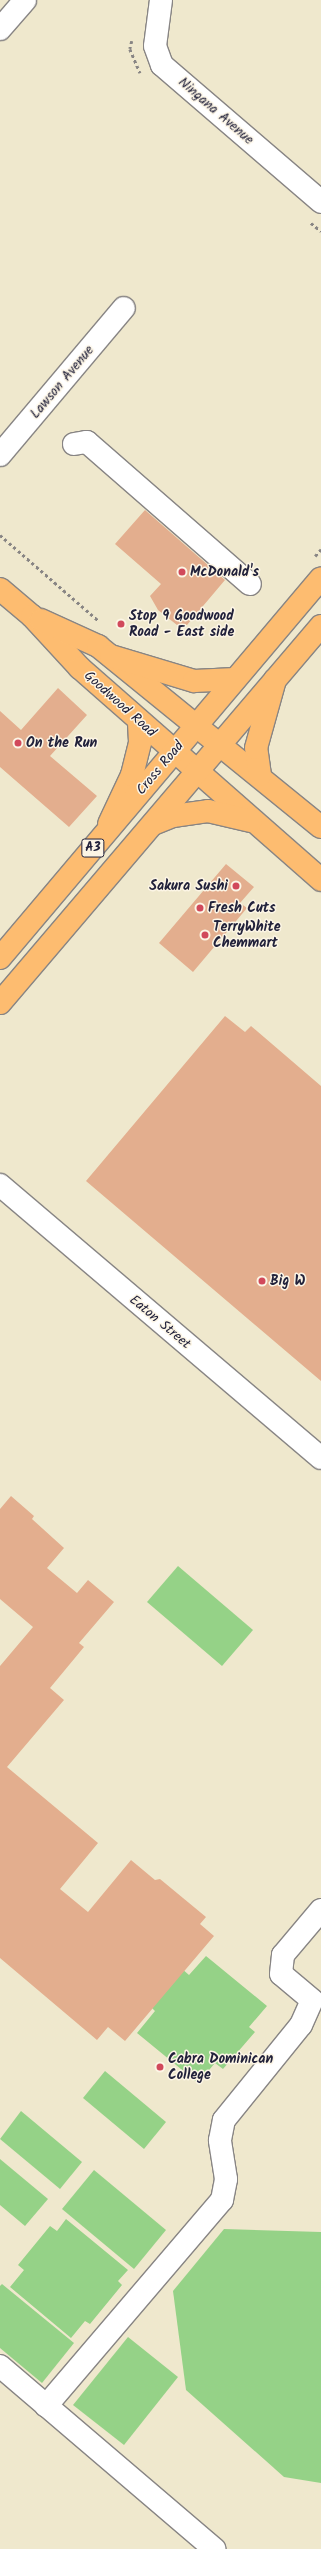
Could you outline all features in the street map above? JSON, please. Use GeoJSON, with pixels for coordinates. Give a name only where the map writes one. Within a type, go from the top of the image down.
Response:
{"type":"FeatureCollection","features":[{"type":"Feature","properties":{"kind":"main road","name":"Cross Road"},"geometry":{"type":"LineString","coordinates":[[0,958],[235,679],[316,569]]}},
{"type":"Feature","properties":{"kind":"main road","name":"Goodwood Road"},"geometry":{"type":"LineString","coordinates":[[0,589],[32,616],[80,668],[251,821],[321,880]]}},
{"type":"Feature","properties":{"kind":"main road","name":"Goodwood Road"},"geometry":{"type":"LineString","coordinates":[[32,616],[98,646],[260,775],[321,827]]}},
{"type":"Feature","properties":{"kind":"main road","name":"A3"},"geometry":{"type":"LineString","coordinates":[[0,1003],[321,626]]}},
{"type":"Feature","properties":{"kind":"main road"},"geometry":{"type":"LineString","coordinates":[[111,656],[194,681],[235,679]]}},
{"type":"Feature","properties":{"kind":"main road"},"geometry":{"type":"LineString","coordinates":[[260,775],[256,748],[275,680]]}},
{"type":"Feature","properties":{"kind":"main road"},"geometry":{"type":"LineString","coordinates":[[104,834],[132,775],[140,742],[139,721]]}},
{"type":"Feature","properties":{"kind":"main road"},"geometry":{"type":"LineString","coordinates":[[153,824],[173,816],[208,811],[251,821]]}},
{"type":"Feature","properties":{"kind":"street"},"geometry":{"type":"LineString","coordinates":[[0,29],[25,0]]}},
{"type":"Feature","properties":{"kind":"street","name":"Ningana Avenue"},"geometry":{"type":"LineString","coordinates":[[161,0],[155,46],[158,60],[321,202]]}},
{"type":"Feature","properties":{"kind":"street","name":"Lawson Avenue"},"geometry":{"type":"LineString","coordinates":[[0,455],[124,308]]}},
{"type":"Feature","properties":{"kind":"street"},"geometry":{"type":"LineString","coordinates":[[74,444],[87,442],[250,584]]}},
{"type":"Feature","properties":{"kind":"street","name":"Eaton Street"},"geometry":{"type":"LineString","coordinates":[[0,1185],[321,1458]]}},
{"type":"Feature","properties":{"kind":"street"},"geometry":{"type":"LineString","coordinates":[[46,2406],[222,2200],[226,2179],[220,2140],[224,2120],[301,2025],[316,1995],[281,1974],[283,1955],[321,1910]]}},
{"type":"Feature","properties":{"kind":"street"},"geometry":{"type":"LineString","coordinates":[[0,2366],[214,2549]]}},
{"type":"Feature","properties":{"kind":"path"},"geometry":{"type":"LineString","coordinates":[[0,535],[102,623]]}},
{"type":"Feature","properties":{"kind":"path"},"geometry":{"type":"LineString","coordinates":[[316,569],[321,549]]}},
{"type":"Feature","properties":{"kind":"green space"},"geometry":{"type":"Polygon","coordinates":[[[178,1566],[253,1630],[222,1666],[147,1602],[178,1566]]]}},
{"type":"Feature","properties":{"kind":"green space"},"geometry":{"type":"Polygon","coordinates":[[[206,1956],[267,2006],[249,2027],[255,2032],[223,2069],[215,2063],[198,2083],[137,2033],[155,2011],[149,2005],[181,1968],[189,1975],[206,1956]]]}},
{"type":"Feature","properties":{"kind":"green space"},"geometry":{"type":"Polygon","coordinates":[[[105,2071],[166,2122],[144,2149],[83,2098],[105,2071]]]}},
{"type":"Feature","properties":{"kind":"green space"},"geometry":{"type":"Polygon","coordinates":[[[21,2111],[82,2162],[60,2189],[0,2139],[21,2111]]]}},
{"type":"Feature","properties":{"kind":"green space"},"geometry":{"type":"Polygon","coordinates":[[[0,2159],[48,2199],[25,2226],[0,2205],[0,2159]]]}},
{"type":"Feature","properties":{"kind":"green space"},"geometry":{"type":"Polygon","coordinates":[[[94,2170],[166,2230],[134,2269],[62,2209],[94,2170]]]}},
{"type":"Feature","properties":{"kind":"green space"},"geometry":{"type":"Polygon","coordinates":[[[66,2219],[128,2270],[118,2281],[122,2285],[90,2324],[85,2321],[71,2338],[10,2287],[24,2270],[18,2265],[50,2226],[57,2231],[66,2219]]]}},
{"type":"Feature","properties":{"kind":"green space"},"geometry":{"type":"Polygon","coordinates":[[[224,2229],[321,2232],[321,2483],[284,2477],[186,2390],[173,2291],[224,2229]]]}},
{"type":"Feature","properties":{"kind":"green space"},"geometry":{"type":"Polygon","coordinates":[[[2,2284],[74,2343],[42,2383],[0,2348],[0,2286],[2,2284]]]}},
{"type":"Feature","properties":{"kind":"green space"},"geometry":{"type":"Polygon","coordinates":[[[128,2337],[178,2377],[124,2445],[73,2405],[128,2337]]]}},
{"type":"Feature","properties":{"kind":"building","name":"McDonald's"},"geometry":{"type":"Polygon","coordinates":[[[145,510],[225,580],[187,625],[177,625],[158,610],[150,596],[161,584],[115,544],[145,510]]]}},
{"type":"Feature","properties":{"kind":"building"},"geometry":{"type":"Polygon","coordinates":[[[58,688],[87,715],[50,756],[97,796],[69,827],[0,767],[0,711],[21,730],[58,688]]]}},
{"type":"Feature","properties":{"kind":"building"},"geometry":{"type":"Polygon","coordinates":[[[226,864],[254,887],[240,903],[247,908],[193,972],[159,943],[226,864]]]}},
{"type":"Feature","properties":{"kind":"building","name":"Big W"},"geometry":{"type":"Polygon","coordinates":[[[225,1016],[245,1032],[251,1026],[321,1086],[321,1381],[86,1181],[225,1016]]]}},
{"type":"Feature","properties":{"kind":"building"},"geometry":{"type":"Polygon","coordinates":[[[11,1496],[34,1516],[32,1519],[64,1548],[47,1568],[77,1593],[88,1580],[114,1602],[79,1643],[84,1647],[50,1688],[64,1700],[7,1767],[98,1843],[60,1889],[88,1912],[131,1860],[155,1880],[160,1879],[206,1917],[200,1924],[214,1936],[125,2041],[108,2027],[97,2040],[0,1958],[0,1666],[33,1627],[0,1599],[0,1509],[11,1496]]]}},
{"type":"Feature","properties":{"kind":"place","name":"McDonald's"},"geometry":{"type":"Point","coordinates":[182,572]}},
{"type":"Feature","properties":{"kind":"place","name":"Stop 9 Goodwood Road - East side"},"geometry":{"type":"Point","coordinates":[121,624]}},
{"type":"Feature","properties":{"kind":"place","name":"On the Run"},"geometry":{"type":"Point","coordinates":[18,743]}},
{"type":"Feature","properties":{"kind":"place","name":"Sakura Sushi"},"geometry":{"type":"Point","coordinates":[236,886]}},
{"type":"Feature","properties":{"kind":"place","name":"Fresh Cuts"},"geometry":{"type":"Point","coordinates":[200,908]}},
{"type":"Feature","properties":{"kind":"place","name":"TerryWhite Chemmart"},"geometry":{"type":"Point","coordinates":[205,935]}},
{"type":"Feature","properties":{"kind":"place","name":"Big W"},"geometry":{"type":"Point","coordinates":[262,1281]}},
{"type":"Feature","properties":{"kind":"place","name":"Cabra Dominican College"},"geometry":{"type":"Point","coordinates":[160,2067]}}]}
